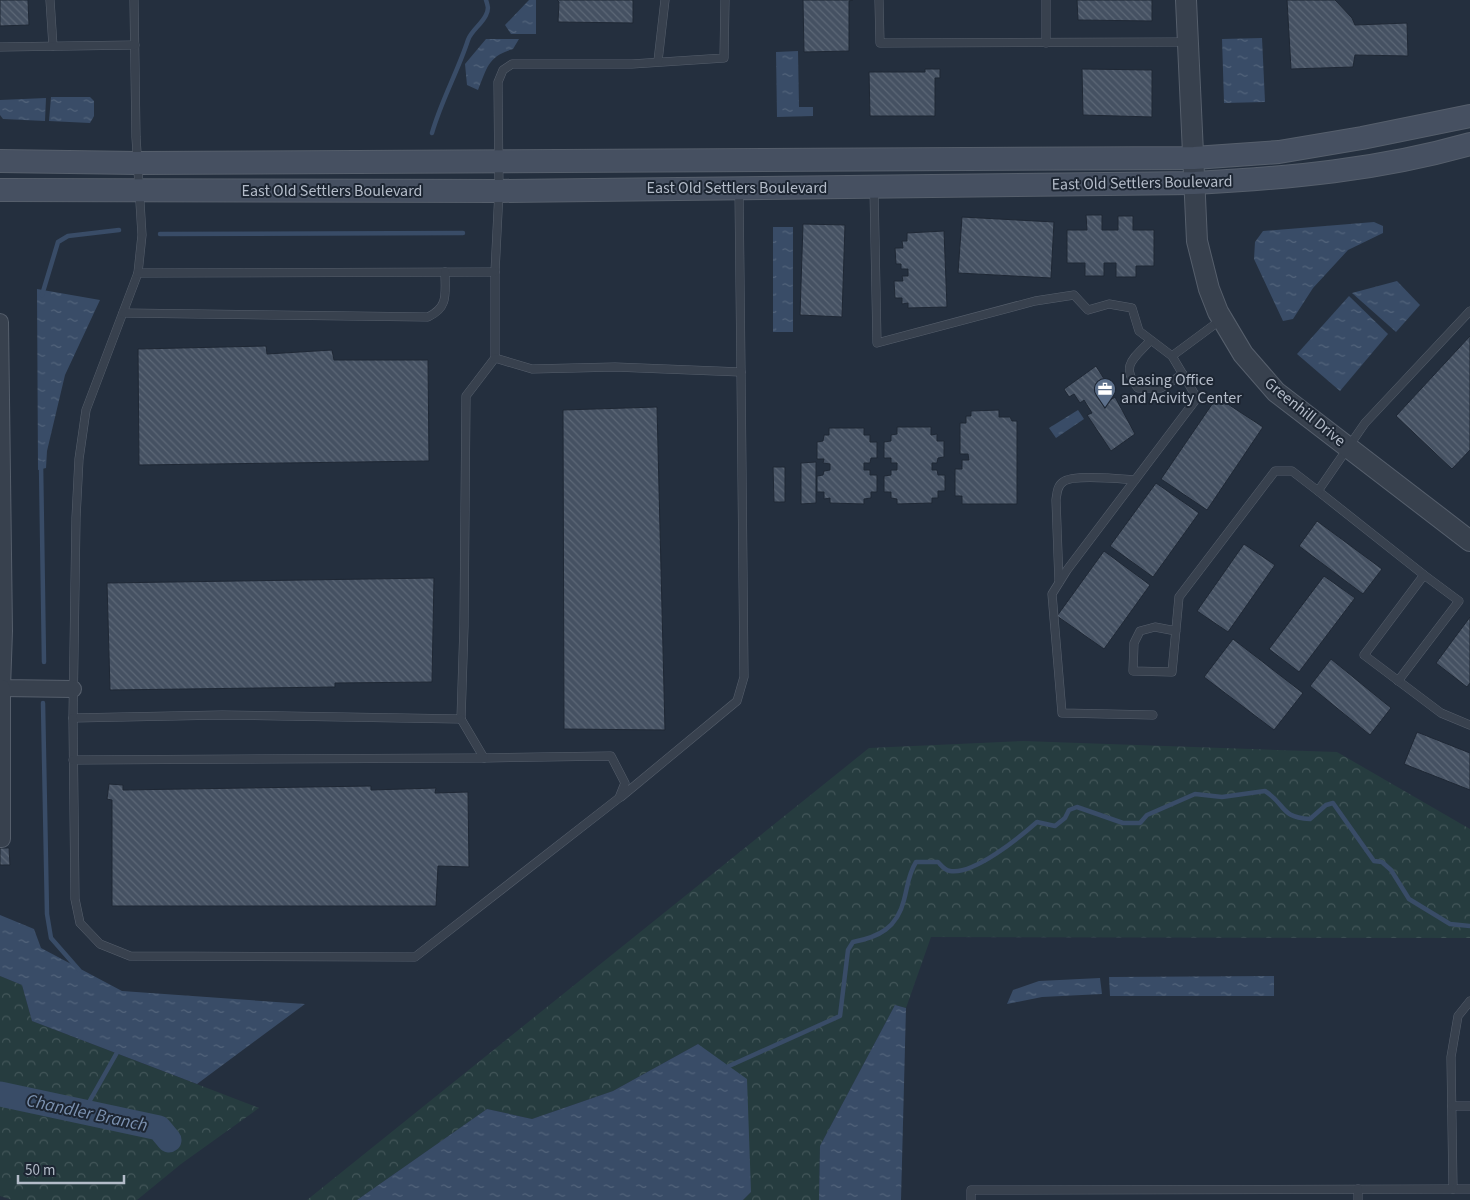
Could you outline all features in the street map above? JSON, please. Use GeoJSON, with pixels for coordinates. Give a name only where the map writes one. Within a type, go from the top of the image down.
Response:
{"type":"FeatureCollection","features":[{"type":"Feature","properties":{"kind":"main road","name":"East Old Settlers Boulevard"},"geometry":{"type":"LineString","coordinates":[[0,161],[137,163],[1194,158],[1279,152],[1362,138],[1470,116]]}},
{"type":"Feature","properties":{"kind":"main road","name":"East Old Settlers Boulevard"},"geometry":{"type":"LineString","coordinates":[[0,190],[499,191],[1195,183],[1281,178],[1367,168],[1470,144]]}},
{"type":"Feature","properties":{"kind":"street","name":"Greenhill Drive"},"geometry":{"type":"LineString","coordinates":[[1186,0],[1197,241],[1209,288],[1222,318],[1243,354],[1276,392],[1470,541]]}},
{"type":"Feature","properties":{"kind":"street"},"geometry":{"type":"LineString","coordinates":[[0,322],[2,631],[2,839],[0,839]]}},
{"type":"Feature","properties":{"kind":"street"},"geometry":{"type":"LineString","coordinates":[[1,688],[73,689]]}},
{"type":"Feature","properties":{"kind":"lane"},"geometry":{"type":"LineString","coordinates":[[50,0],[53,46]]}},
{"type":"Feature","properties":{"kind":"lane"},"geometry":{"type":"LineString","coordinates":[[134,0],[137,163],[142,235],[138,272],[86,410],[79,459],[76,518],[73,689],[75,899],[80,923],[100,944],[130,956],[415,957],[619,798],[737,702],[744,677],[739,188]]}},
{"type":"Feature","properties":{"kind":"lane"},"geometry":{"type":"LineString","coordinates":[[658,61],[665,0]]}},
{"type":"Feature","properties":{"kind":"lane"},"geometry":{"type":"LineString","coordinates":[[484,758],[461,719],[464,626],[466,396],[495,358],[494,272],[499,191],[498,82],[503,70],[512,64],[632,64],[724,58],[724,0]]}},
{"type":"Feature","properties":{"kind":"lane"},"geometry":{"type":"LineString","coordinates":[[879,0],[880,43],[1188,42]]}},
{"type":"Feature","properties":{"kind":"lane"},"geometry":{"type":"LineString","coordinates":[[1046,0],[1046,43]]}},
{"type":"Feature","properties":{"kind":"lane"},"geometry":{"type":"LineString","coordinates":[[0,47],[135,45]]}},
{"type":"Feature","properties":{"kind":"lane"},"geometry":{"type":"LineString","coordinates":[[874,188],[877,343],[1035,301],[1074,296],[1088,310],[1109,304],[1132,308],[1139,330],[1150,341],[1172,356],[1197,398],[1052,594],[1062,713],[1153,715]]}},
{"type":"Feature","properties":{"kind":"lane"},"geometry":{"type":"LineString","coordinates":[[138,272],[494,272]]}},
{"type":"Feature","properties":{"kind":"lane"},"geometry":{"type":"LineString","coordinates":[[123,313],[428,317],[438,312],[445,301],[445,272]]}},
{"type":"Feature","properties":{"kind":"lane"},"geometry":{"type":"LineString","coordinates":[[1318,491],[1365,422],[1470,311]]}},
{"type":"Feature","properties":{"kind":"lane"},"geometry":{"type":"LineString","coordinates":[[1172,356],[1222,318]]}},
{"type":"Feature","properties":{"kind":"lane"},"geometry":{"type":"LineString","coordinates":[[1150,341],[1129,367],[1129,377],[1138,388],[1161,388],[1183,374]]}},
{"type":"Feature","properties":{"kind":"lane"},"geometry":{"type":"LineString","coordinates":[[495,358],[532,369],[615,367],[741,372]]}},
{"type":"Feature","properties":{"kind":"lane"},"geometry":{"type":"LineString","coordinates":[[1176,631],[1155,628],[1140,631],[1134,643],[1133,671],[1172,672],[1180,598],[1275,471],[1292,471],[1459,601],[1398,681]]}},
{"type":"Feature","properties":{"kind":"lane"},"geometry":{"type":"LineString","coordinates":[[1059,583],[1056,500],[1058,488],[1062,482],[1074,478],[1136,480]]}},
{"type":"Feature","properties":{"kind":"lane"},"geometry":{"type":"LineString","coordinates":[[1424,575],[1364,655],[1441,713],[1470,725]]}},
{"type":"Feature","properties":{"kind":"lane"},"geometry":{"type":"LineString","coordinates":[[73,718],[222,715],[461,719]]}},
{"type":"Feature","properties":{"kind":"lane"},"geometry":{"type":"LineString","coordinates":[[73,760],[611,756],[624,783],[619,798]]}},
{"type":"Feature","properties":{"kind":"lane"},"geometry":{"type":"LineString","coordinates":[[1453,1189],[1451,1057],[1458,1016],[1470,1001]]}},
{"type":"Feature","properties":{"kind":"lane"},"geometry":{"type":"LineString","coordinates":[[1452,1106],[1470,1106]]}},
{"type":"Feature","properties":{"kind":"lane"},"geometry":{"type":"LineString","coordinates":[[1358,1189],[1358,1200]]}},
{"type":"Feature","properties":{"kind":"lane"},"geometry":{"type":"LineString","coordinates":[[971,1200],[971,1190],[1470,1189]]}},
{"type":"Feature","properties":{"kind":"lane"},"geometry":{"type":"LineString","coordinates":[[1166,1190],[1166,1200]]}},
{"type":"Feature","properties":{"kind":"green space"},"geometry":{"type":"Polygon","coordinates":[[[1023,741],[1337,752],[1470,829],[1470,938],[931,937],[906,1008],[895,1005],[820,1146],[819,1200],[743,1200],[751,1192],[698,1044],[613,1091],[532,1119],[487,1109],[357,1200],[307,1200],[869,748],[1023,741]]]}},
{"type":"Feature","properties":{"kind":"green space"},"geometry":{"type":"Polygon","coordinates":[[[0,976],[22,985],[32,1021],[259,1108],[181,1164],[137,1200],[12,1200],[0,1196],[0,976]]]}},
{"type":"Feature","properties":{"kind":"water"},"geometry":{"type":"Polygon","coordinates":[[[529,0],[536,0],[536,34],[511,34],[505,25],[529,0]]]}},
{"type":"Feature","properties":{"kind":"water"},"geometry":{"type":"Polygon","coordinates":[[[1262,38],[1265,102],[1224,103],[1222,39],[1262,38]]]}},
{"type":"Feature","properties":{"kind":"water"},"geometry":{"type":"Polygon","coordinates":[[[486,39],[519,39],[513,49],[493,59],[478,90],[467,85],[465,64],[486,39]]]}},
{"type":"Feature","properties":{"kind":"water"},"geometry":{"type":"Polygon","coordinates":[[[798,51],[799,107],[813,107],[813,116],[777,117],[776,52],[798,51]]]}},
{"type":"Feature","properties":{"kind":"water"},"geometry":{"type":"Polygon","coordinates":[[[51,97],[90,97],[94,101],[94,116],[90,123],[49,121],[51,97]]]}},
{"type":"Feature","properties":{"kind":"water"},"geometry":{"type":"Polygon","coordinates":[[[46,98],[45,121],[3,119],[0,115],[0,100],[46,98]]]}},
{"type":"Feature","properties":{"kind":"water"},"geometry":{"type":"Polygon","coordinates":[[[1374,222],[1383,226],[1383,233],[1348,250],[1313,288],[1293,319],[1283,321],[1254,259],[1255,242],[1263,231],[1374,222]]]}},
{"type":"Feature","properties":{"kind":"water"},"geometry":{"type":"Polygon","coordinates":[[[773,227],[793,227],[793,332],[773,332],[773,227]]]}},
{"type":"Feature","properties":{"kind":"water"},"geometry":{"type":"Polygon","coordinates":[[[1397,281],[1420,305],[1396,332],[1352,293],[1397,281]]]}},
{"type":"Feature","properties":{"kind":"water"},"geometry":{"type":"Polygon","coordinates":[[[37,289],[100,300],[65,375],[47,451],[46,468],[38,470],[37,289]]]}},
{"type":"Feature","properties":{"kind":"water"},"geometry":{"type":"Polygon","coordinates":[[[1349,296],[1388,334],[1340,391],[1297,354],[1349,296]]]}},
{"type":"Feature","properties":{"kind":"water"},"geometry":{"type":"Polygon","coordinates":[[[1078,410],[1084,419],[1056,438],[1049,428],[1078,410]]]}},
{"type":"Feature","properties":{"kind":"water"},"geometry":{"type":"Polygon","coordinates":[[[0,915],[34,929],[41,948],[122,991],[305,1004],[197,1084],[32,1021],[22,985],[0,976],[0,915]]]}},
{"type":"Feature","properties":{"kind":"water"},"geometry":{"type":"Polygon","coordinates":[[[1274,976],[1274,996],[1110,996],[1109,977],[1274,976]]]}},
{"type":"Feature","properties":{"kind":"water"},"geometry":{"type":"Polygon","coordinates":[[[1100,978],[1102,994],[1042,997],[1007,1004],[1013,990],[1039,981],[1100,978]]]}},
{"type":"Feature","properties":{"kind":"water"},"geometry":{"type":"Polygon","coordinates":[[[895,1005],[906,1008],[901,1200],[819,1200],[820,1146],[895,1005]]]}},
{"type":"Feature","properties":{"kind":"water"},"geometry":{"type":"Polygon","coordinates":[[[698,1044],[747,1079],[751,1192],[743,1200],[357,1200],[487,1109],[532,1119],[613,1091],[698,1044]]]}},
{"type":"Feature","properties":{"kind":"building"},"geometry":{"type":"Polygon","coordinates":[[[0,0],[28,0],[29,25],[0,26],[0,0]]]}},
{"type":"Feature","properties":{"kind":"building"},"geometry":{"type":"Polygon","coordinates":[[[557,0],[633,0],[633,23],[558,22],[559,2],[557,0]]]}},
{"type":"Feature","properties":{"kind":"building"},"geometry":{"type":"Polygon","coordinates":[[[803,0],[853,0],[849,1],[849,51],[804,52],[803,0]]]}},
{"type":"Feature","properties":{"kind":"building"},"geometry":{"type":"Polygon","coordinates":[[[1077,0],[1152,0],[1152,21],[1078,20],[1077,0]]]}},
{"type":"Feature","properties":{"kind":"building"},"geometry":{"type":"Polygon","coordinates":[[[1287,0],[1335,0],[1352,18],[1355,25],[1407,23],[1408,56],[1355,55],[1353,67],[1291,69],[1287,0]]]}},
{"type":"Feature","properties":{"kind":"building"},"geometry":{"type":"Polygon","coordinates":[[[925,69],[940,69],[940,78],[935,78],[935,116],[870,116],[869,72],[925,72],[925,69]]]}},
{"type":"Feature","properties":{"kind":"building"},"geometry":{"type":"Polygon","coordinates":[[[1082,69],[1152,70],[1152,117],[1083,115],[1082,69]]]}},
{"type":"Feature","properties":{"kind":"building"},"geometry":{"type":"Polygon","coordinates":[[[1086,215],[1102,215],[1102,230],[1118,230],[1118,216],[1133,216],[1133,230],[1154,230],[1154,266],[1136,266],[1136,277],[1116,277],[1116,263],[1104,263],[1104,276],[1085,276],[1085,263],[1067,263],[1067,230],[1087,230],[1086,215]]]}},
{"type":"Feature","properties":{"kind":"building"},"geometry":{"type":"Polygon","coordinates":[[[962,217],[1054,222],[1051,278],[958,273],[962,217]]]}},
{"type":"Feature","properties":{"kind":"building"},"geometry":{"type":"Polygon","coordinates":[[[803,224],[845,225],[842,317],[800,315],[803,224]]]}},
{"type":"Feature","properties":{"kind":"building"},"geometry":{"type":"Polygon","coordinates":[[[944,231],[947,307],[908,308],[908,303],[902,304],[902,298],[895,298],[894,281],[903,281],[902,276],[908,276],[908,269],[901,269],[901,264],[896,264],[895,248],[903,248],[902,241],[907,241],[907,233],[944,231]]]}},
{"type":"Feature","properties":{"kind":"building"},"geometry":{"type":"Polygon","coordinates":[[[1470,336],[1470,450],[1452,469],[1396,416],[1470,336]]]}},
{"type":"Feature","properties":{"kind":"building"},"geometry":{"type":"Polygon","coordinates":[[[266,346],[267,354],[332,350],[334,360],[428,360],[429,461],[139,465],[138,349],[266,346]]]}},
{"type":"Feature","properties":{"kind":"building","name":"Leasing Office and Acivity Center"},"geometry":{"type":"Polygon","coordinates":[[[1096,366],[1111,390],[1100,397],[1104,404],[1115,397],[1135,434],[1111,451],[1087,415],[1092,413],[1084,400],[1080,403],[1074,394],[1069,397],[1064,389],[1096,366]]]}},
{"type":"Feature","properties":{"kind":"building"},"geometry":{"type":"Polygon","coordinates":[[[1217,397],[1263,427],[1207,510],[1161,479],[1217,397]]]}},
{"type":"Feature","properties":{"kind":"building"},"geometry":{"type":"Polygon","coordinates":[[[657,407],[665,730],[564,729],[563,410],[657,407]]]}},
{"type":"Feature","properties":{"kind":"building"},"geometry":{"type":"Polygon","coordinates":[[[999,410],[999,417],[1010,417],[1012,421],[1017,421],[1017,504],[962,504],[962,496],[955,496],[955,469],[962,469],[962,460],[969,460],[968,454],[960,454],[960,423],[966,423],[966,416],[971,416],[971,411],[999,410]]]}},
{"type":"Feature","properties":{"kind":"building"},"geometry":{"type":"Polygon","coordinates":[[[897,427],[931,427],[931,435],[937,434],[937,441],[944,441],[944,457],[938,458],[937,463],[932,463],[932,470],[937,470],[938,475],[945,475],[945,491],[938,491],[938,498],[932,498],[932,503],[897,504],[897,499],[891,498],[891,492],[884,492],[884,476],[891,475],[891,470],[897,470],[897,463],[891,463],[891,458],[884,458],[884,442],[891,441],[891,435],[897,434],[897,427]]]}},
{"type":"Feature","properties":{"kind":"building"},"geometry":{"type":"Polygon","coordinates":[[[829,428],[864,428],[864,435],[870,435],[870,442],[877,442],[877,458],[871,458],[870,463],[864,463],[864,470],[870,470],[870,475],[877,475],[877,492],[871,492],[871,498],[864,499],[864,504],[830,503],[830,498],[824,499],[824,492],[817,492],[817,476],[823,475],[824,471],[830,470],[830,464],[823,463],[824,459],[817,459],[817,442],[823,441],[824,435],[829,435],[829,428]]]}},
{"type":"Feature","properties":{"kind":"building"},"geometry":{"type":"Polygon","coordinates":[[[816,462],[816,503],[801,504],[801,463],[816,462]]]}},
{"type":"Feature","properties":{"kind":"building"},"geometry":{"type":"Polygon","coordinates":[[[773,467],[785,467],[785,502],[774,502],[773,467]]]}},
{"type":"Feature","properties":{"kind":"building"},"geometry":{"type":"Polygon","coordinates":[[[1156,483],[1199,513],[1153,577],[1110,546],[1156,483]]]}},
{"type":"Feature","properties":{"kind":"building"},"geometry":{"type":"Polygon","coordinates":[[[1317,521],[1382,569],[1363,594],[1299,546],[1317,521]]]}},
{"type":"Feature","properties":{"kind":"building"},"geometry":{"type":"Polygon","coordinates":[[[1244,544],[1275,565],[1228,632],[1197,611],[1244,544]]]}},
{"type":"Feature","properties":{"kind":"building"},"geometry":{"type":"Polygon","coordinates":[[[1104,551],[1150,585],[1104,649],[1057,616],[1104,551]]]}},
{"type":"Feature","properties":{"kind":"building"},"geometry":{"type":"Polygon","coordinates":[[[1324,576],[1355,598],[1299,672],[1269,649],[1324,576]]]}},
{"type":"Feature","properties":{"kind":"building"},"geometry":{"type":"Polygon","coordinates":[[[434,578],[432,682],[335,683],[335,687],[110,690],[107,583],[434,578]]]}},
{"type":"Feature","properties":{"kind":"building"},"geometry":{"type":"Polygon","coordinates":[[[1470,617],[1470,683],[1467,687],[1436,663],[1470,617]]]}},
{"type":"Feature","properties":{"kind":"building"},"geometry":{"type":"Polygon","coordinates":[[[1233,639],[1303,693],[1274,730],[1204,677],[1233,639]]]}},
{"type":"Feature","properties":{"kind":"building"},"geometry":{"type":"Polygon","coordinates":[[[1331,659],[1391,708],[1370,735],[1310,686],[1331,659]]]}},
{"type":"Feature","properties":{"kind":"building"},"geometry":{"type":"Polygon","coordinates":[[[1417,732],[1470,753],[1470,790],[1404,764],[1417,732]]]}},
{"type":"Feature","properties":{"kind":"building"},"geometry":{"type":"Polygon","coordinates":[[[109,784],[123,785],[123,790],[371,786],[371,790],[436,788],[435,793],[468,792],[469,867],[438,866],[436,906],[112,906],[112,800],[107,799],[109,784]]]}},
{"type":"Feature","properties":{"kind":"building"},"geometry":{"type":"Polygon","coordinates":[[[0,848],[9,848],[10,865],[0,865],[0,848]]]}},
{"type":"Feature","properties":{"kind":"waterway"},"geometry":{"type":"LineString","coordinates":[[432,133],[469,37],[487,13],[486,0]]}},
{"type":"Feature","properties":{"kind":"waterway"},"geometry":{"type":"LineString","coordinates":[[42,295],[58,242],[68,236],[119,230]]}},
{"type":"Feature","properties":{"kind":"waterway"},"geometry":{"type":"LineString","coordinates":[[160,234],[463,233]]}},
{"type":"Feature","properties":{"kind":"waterway"},"geometry":{"type":"LineString","coordinates":[[41,463],[44,662]]}},
{"type":"Feature","properties":{"kind":"waterway"},"geometry":{"type":"LineString","coordinates":[[43,703],[47,914],[51,938],[79,970]]}},
{"type":"Feature","properties":{"kind":"waterway"},"geometry":{"type":"LineString","coordinates":[[725,1069],[840,1016],[848,950],[853,942],[886,930],[897,918],[916,862],[938,862],[945,869],[960,871],[996,854],[1037,822],[1055,826],[1065,818],[1069,810],[1077,807],[1123,823],[1140,823],[1147,815],[1195,794],[1222,797],[1265,791],[1288,813],[1300,818],[1310,819],[1326,805],[1333,803],[1374,861],[1382,862],[1391,870],[1409,899],[1450,924],[1470,926]]}},
{"type":"Feature","properties":{"kind":"waterway"},"geometry":{"type":"LineString","coordinates":[[84,1111],[119,1049]]}},
{"type":"Feature","properties":{"kind":"waterway","name":"Chandler Branch"},"geometry":{"type":"LineString","coordinates":[[0,1094],[159,1128],[169,1140]]}},
{"type":"Feature","properties":{"kind":"place","name":"Leasing Office and Acivity Center"},"geometry":{"type":"Point","coordinates":[1105,408]}}]}
